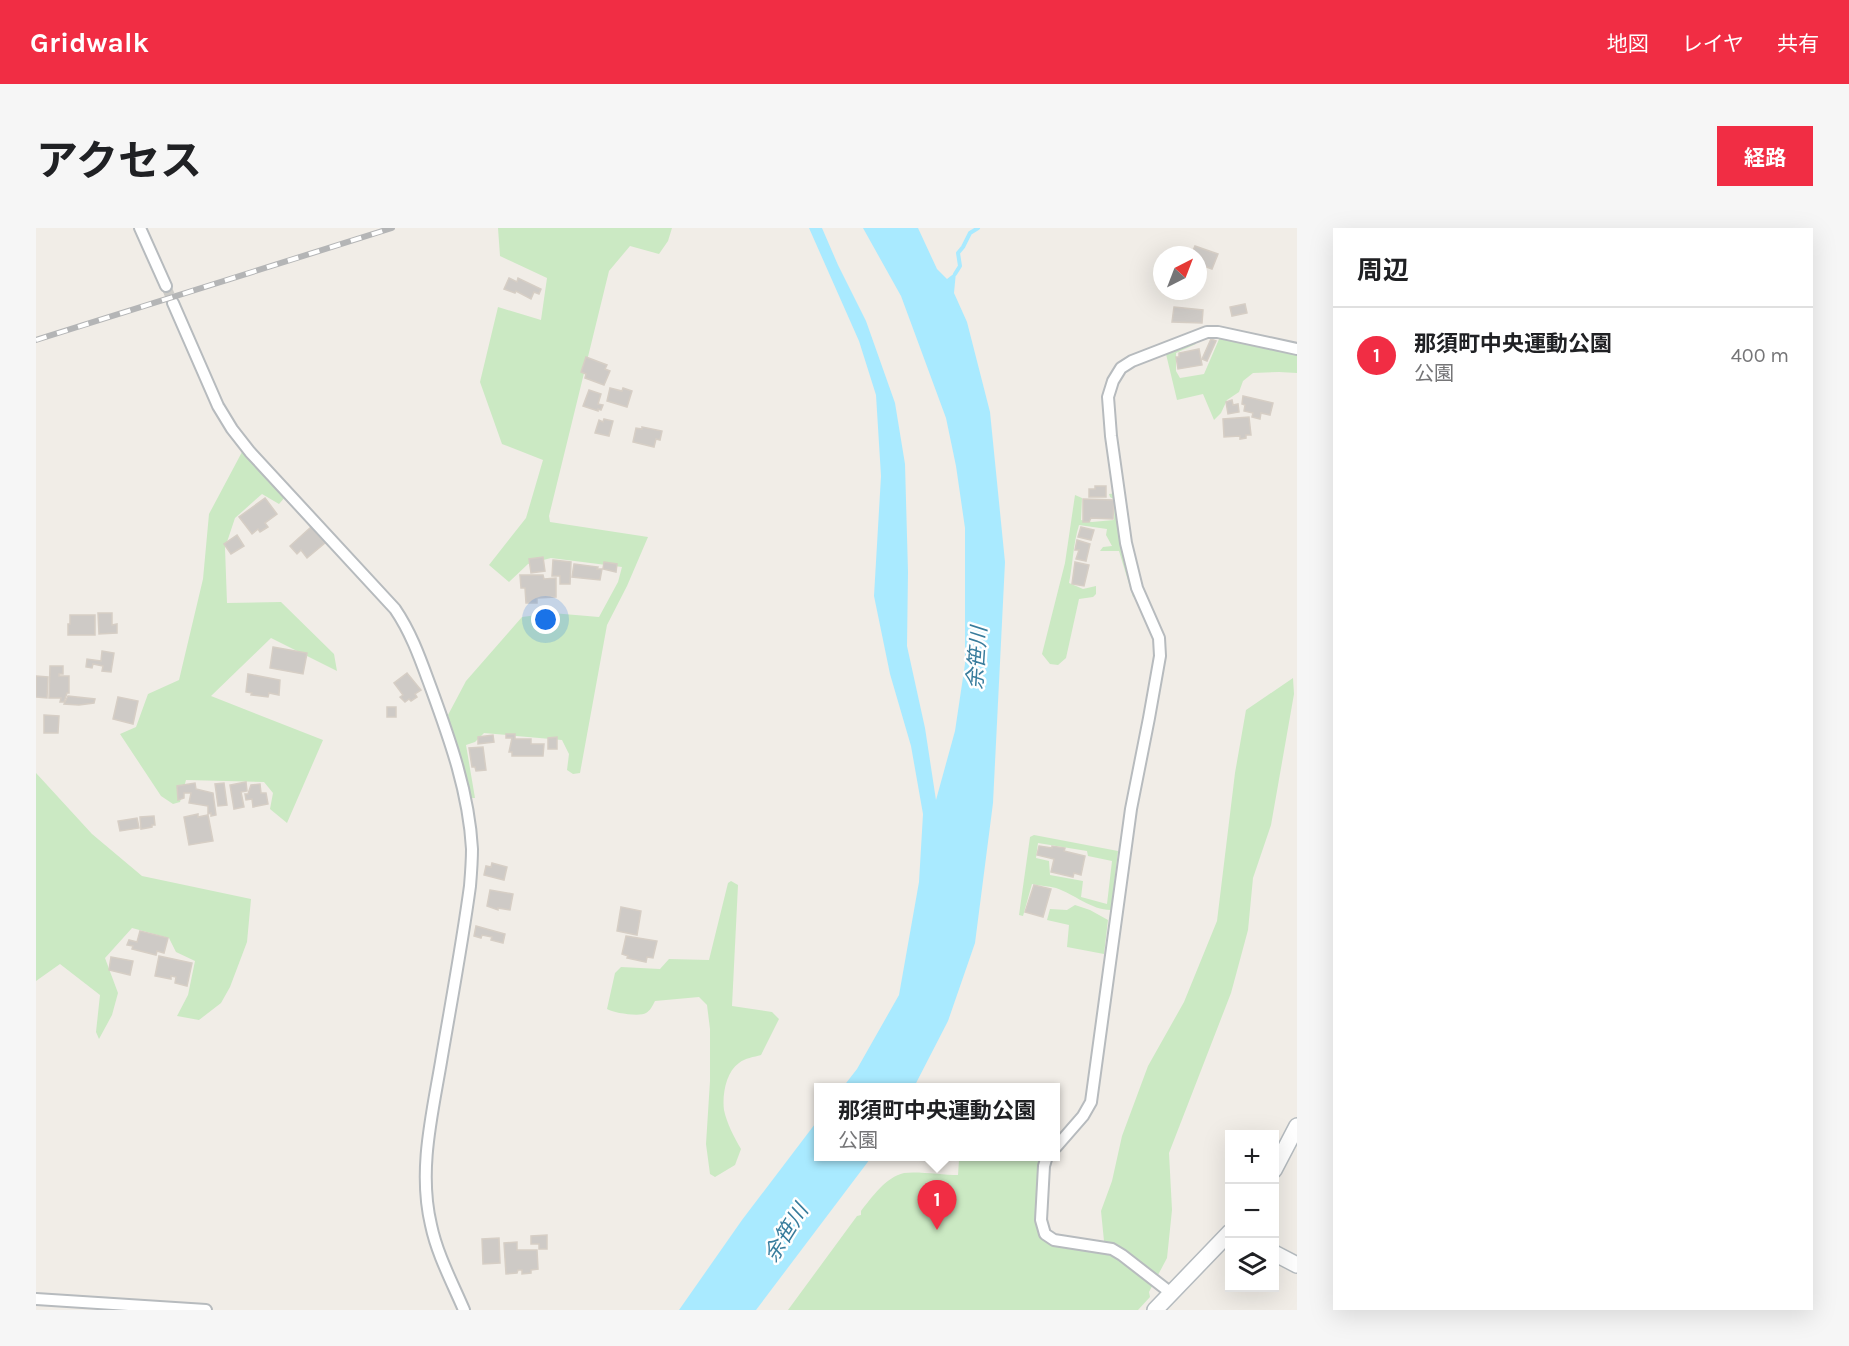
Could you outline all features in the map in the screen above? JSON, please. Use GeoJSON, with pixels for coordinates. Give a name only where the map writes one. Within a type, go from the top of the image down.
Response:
{"type":"FeatureCollection","features":[{"type":"Feature","properties":{"kind":"street"},"geometry":{"type":"LineString","coordinates":[[140,228],[166,286]]}},
{"type":"Feature","properties":{"kind":"street"},"geometry":{"type":"LineString","coordinates":[[173,303],[218,406],[232,429],[250,452],[395,609],[406,626],[445,726],[459,771],[467,808],[471,849],[470,886],[432,1114],[427,1153],[426,1190],[430,1225],[442,1261],[464,1310]]}},
{"type":"Feature","properties":{"kind":"street"},"geometry":{"type":"LineString","coordinates":[[1060,1142],[1083,1116],[1091,1102],[1131,809],[1160,656],[1159,638],[1137,588],[1126,543],[1110,436],[1108,397],[1113,381],[1121,368],[1132,361],[1207,332],[1218,332],[1297,349]]}},
{"type":"Feature","properties":{"kind":"street"},"geometry":{"type":"LineString","coordinates":[[1279,1162],[1297,1126]]}},
{"type":"Feature","properties":{"kind":"street"},"geometry":{"type":"LineString","coordinates":[[1046,1161],[1041,1220],[1045,1234],[1054,1240],[1112,1249],[1171,1293]]}},
{"type":"Feature","properties":{"kind":"street"},"geometry":{"type":"LineString","coordinates":[[1155,1310],[1225,1237]]}},
{"type":"Feature","properties":{"kind":"street"},"geometry":{"type":"LineString","coordinates":[[1279,1255],[1297,1266]]}},
{"type":"Feature","properties":{"kind":"street"},"geometry":{"type":"LineString","coordinates":[[36,1299],[206,1310]]}},
{"type":"Feature","properties":{"kind":"green space"},"geometry":{"type":"Polygon","coordinates":[[[498,228],[672,228],[668,241],[659,254],[630,246],[609,271],[549,516],[550,522],[648,537],[607,625],[580,773],[573,774],[567,770],[569,754],[562,740],[484,733],[475,742],[466,745],[475,798],[469,798],[448,715],[466,681],[522,617],[552,613],[599,617],[618,582],[622,567],[551,558],[528,564],[509,582],[489,565],[526,518],[543,460],[502,444],[480,382],[498,307],[541,320],[547,278],[500,256],[498,228]]]}},
{"type":"Feature","properties":{"kind":"green space"},"geometry":{"type":"Polygon","coordinates":[[[1220,337],[1297,355],[1297,373],[1253,373],[1243,381],[1239,392],[1227,400],[1221,413],[1214,420],[1203,394],[1177,400],[1166,354],[1191,343],[1196,344],[1176,353],[1176,371],[1180,378],[1204,374],[1220,337]]]}},
{"type":"Feature","properties":{"kind":"green space"},"geometry":{"type":"Polygon","coordinates":[[[242,452],[286,496],[279,504],[262,494],[235,518],[225,548],[227,603],[281,602],[334,654],[337,671],[271,638],[211,696],[323,740],[287,823],[270,809],[273,793],[264,782],[186,780],[180,802],[173,804],[161,796],[120,734],[136,727],[148,694],[179,680],[203,579],[209,514],[242,452]]]}},
{"type":"Feature","properties":{"kind":"green space"},"geometry":{"type":"Polygon","coordinates":[[[1117,493],[1137,597],[1133,597],[1119,551],[1100,551],[1103,547],[1112,546],[1106,535],[1107,529],[1079,525],[1069,583],[1083,589],[1096,586],[1096,594],[1093,597],[1079,599],[1066,658],[1058,665],[1050,664],[1042,654],[1065,563],[1075,495],[1082,498],[1081,520],[1092,522],[1114,520],[1115,500],[1109,494],[1117,493]]]}},
{"type":"Feature","properties":{"kind":"green space"},"geometry":{"type":"Polygon","coordinates":[[[1293,678],[1294,694],[1271,825],[1253,878],[1248,930],[1231,993],[1169,1153],[1172,1210],[1167,1258],[1149,1292],[1150,1297],[1138,1310],[788,1310],[857,1216],[861,1215],[861,1211],[885,1183],[904,1173],[958,1175],[959,1161],[1042,1161],[1043,1236],[1105,1251],[1101,1211],[1112,1181],[1122,1136],[1148,1066],[1184,1002],[1217,921],[1235,773],[1246,710],[1293,678]]]}},
{"type":"Feature","properties":{"kind":"green space"},"geometry":{"type":"Polygon","coordinates":[[[36,773],[92,834],[142,876],[251,899],[247,942],[230,987],[221,1003],[199,1020],[177,1016],[188,995],[195,961],[176,952],[169,938],[132,928],[105,958],[118,993],[112,1015],[99,1039],[96,1032],[100,995],[60,964],[36,981],[36,773]]]}},
{"type":"Feature","properties":{"kind":"green space"},"geometry":{"type":"Polygon","coordinates":[[[1034,835],[1118,851],[1111,910],[1090,905],[1056,888],[1032,884],[1023,916],[1019,915],[1030,837],[1034,835]],[[1038,843],[1036,858],[1049,861],[1050,875],[1083,881],[1081,897],[1107,904],[1112,861],[1088,856],[1087,851],[1038,843]]]}},
{"type":"Feature","properties":{"kind":"green space"},"geometry":{"type":"Polygon","coordinates":[[[731,881],[738,885],[732,1006],[772,1012],[779,1019],[761,1055],[741,1061],[728,1078],[724,1091],[724,1110],[741,1149],[735,1165],[715,1177],[710,1174],[706,1144],[710,1081],[710,1029],[707,1005],[699,997],[655,1001],[649,1011],[638,1015],[607,1009],[615,973],[621,967],[660,969],[669,959],[709,960],[728,883],[731,881]]]}},
{"type":"Feature","properties":{"kind":"green space"},"geometry":{"type":"Polygon","coordinates":[[[1075,905],[1108,920],[1104,954],[1067,947],[1069,925],[1047,920],[1050,909],[1067,910],[1075,905]]]}},
{"type":"Feature","properties":{"kind":"water","name":"余笹川"},"geometry":{"type":"Polygon","coordinates":[[[809,228],[822,228],[866,321],[895,403],[905,464],[908,572],[907,646],[925,728],[936,800],[955,731],[965,664],[965,528],[946,418],[901,296],[863,228],[918,228],[937,269],[947,279],[956,272],[954,293],[967,322],[990,412],[1005,562],[993,803],[975,943],[948,1021],[916,1083],[846,1083],[857,1069],[899,995],[919,882],[923,814],[911,746],[890,674],[874,596],[881,476],[876,395],[859,341],[809,228]]]}},
{"type":"Feature","properties":{"kind":"water","name":"余笹川"},"geometry":{"type":"Polygon","coordinates":[[[814,1125],[814,1161],[868,1161],[756,1310],[679,1310],[742,1220],[814,1125]]]}},
{"type":"Feature","properties":{"kind":"building"},"geometry":{"type":"Polygon","coordinates":[[[1207,250],[1218,254],[1212,269],[1207,267],[1207,250]]]}},
{"type":"Feature","properties":{"kind":"building"},"geometry":{"type":"Polygon","coordinates":[[[509,278],[517,282],[518,278],[541,289],[539,294],[534,292],[531,299],[516,291],[515,293],[504,289],[509,278]]]}},
{"type":"Feature","properties":{"kind":"building"},"geometry":{"type":"Polygon","coordinates":[[[1245,304],[1247,313],[1232,316],[1230,307],[1245,304]]]}},
{"type":"Feature","properties":{"kind":"building"},"geometry":{"type":"Polygon","coordinates":[[[1174,307],[1203,310],[1202,323],[1172,322],[1174,307]]]}},
{"type":"Feature","properties":{"kind":"building"},"geometry":{"type":"Polygon","coordinates":[[[1211,339],[1216,341],[1207,361],[1202,359],[1211,339]]]}},
{"type":"Feature","properties":{"kind":"building"},"geometry":{"type":"Polygon","coordinates":[[[1199,349],[1202,365],[1178,369],[1176,357],[1179,357],[1179,353],[1199,349]]]}},
{"type":"Feature","properties":{"kind":"building"},"geometry":{"type":"Polygon","coordinates":[[[586,357],[607,365],[605,369],[610,371],[604,385],[585,378],[586,374],[581,372],[586,357]]]}},
{"type":"Feature","properties":{"kind":"building"},"geometry":{"type":"Polygon","coordinates":[[[610,388],[632,391],[627,407],[607,401],[610,388]]]}},
{"type":"Feature","properties":{"kind":"building"},"geometry":{"type":"Polygon","coordinates":[[[589,390],[601,394],[598,404],[603,405],[601,410],[583,406],[589,390]]]}},
{"type":"Feature","properties":{"kind":"building"},"geometry":{"type":"Polygon","coordinates":[[[1243,396],[1273,403],[1270,415],[1261,413],[1260,419],[1252,417],[1253,413],[1244,411],[1243,396]]]}},
{"type":"Feature","properties":{"kind":"building"},"geometry":{"type":"Polygon","coordinates":[[[1232,400],[1233,405],[1238,404],[1239,412],[1228,414],[1226,402],[1232,400]]]}},
{"type":"Feature","properties":{"kind":"building"},"geometry":{"type":"Polygon","coordinates":[[[1249,417],[1251,435],[1240,439],[1240,436],[1224,437],[1223,419],[1249,417]]]}},
{"type":"Feature","properties":{"kind":"building"},"geometry":{"type":"Polygon","coordinates":[[[604,419],[613,421],[609,436],[595,433],[599,420],[603,422],[604,419]]]}},
{"type":"Feature","properties":{"kind":"building"},"geometry":{"type":"Polygon","coordinates":[[[642,427],[662,431],[660,440],[656,439],[654,447],[633,442],[636,428],[642,429],[642,427]]]}},
{"type":"Feature","properties":{"kind":"building"},"geometry":{"type":"Polygon","coordinates":[[[1095,486],[1106,486],[1106,497],[1089,497],[1089,489],[1095,489],[1095,486]]]}},
{"type":"Feature","properties":{"kind":"building"},"geometry":{"type":"Polygon","coordinates":[[[265,498],[277,514],[265,523],[268,527],[260,532],[258,529],[252,534],[239,517],[265,498]]]}},
{"type":"Feature","properties":{"kind":"building"},"geometry":{"type":"Polygon","coordinates":[[[1083,499],[1114,500],[1113,519],[1091,518],[1089,522],[1083,522],[1083,499]]]}},
{"type":"Feature","properties":{"kind":"building"},"geometry":{"type":"Polygon","coordinates":[[[311,527],[325,543],[307,558],[301,550],[297,554],[290,546],[311,527]]]}},
{"type":"Feature","properties":{"kind":"building"},"geometry":{"type":"Polygon","coordinates":[[[1081,527],[1094,530],[1091,540],[1078,537],[1081,527]]]}},
{"type":"Feature","properties":{"kind":"building"},"geometry":{"type":"Polygon","coordinates":[[[237,535],[244,546],[231,554],[224,544],[237,535]]]}},
{"type":"Feature","properties":{"kind":"building"},"geometry":{"type":"Polygon","coordinates":[[[1077,540],[1090,544],[1086,561],[1076,559],[1079,550],[1075,550],[1077,540]]]}},
{"type":"Feature","properties":{"kind":"building"},"geometry":{"type":"Polygon","coordinates":[[[543,557],[545,571],[531,573],[529,559],[543,557]]]}},
{"type":"Feature","properties":{"kind":"building"},"geometry":{"type":"Polygon","coordinates":[[[553,560],[571,562],[570,584],[560,584],[560,576],[552,576],[553,560]]]}},
{"type":"Feature","properties":{"kind":"building"},"geometry":{"type":"Polygon","coordinates":[[[604,562],[617,564],[616,572],[603,569],[604,562]]]}},
{"type":"Feature","properties":{"kind":"building"},"geometry":{"type":"Polygon","coordinates":[[[1075,562],[1089,565],[1084,586],[1072,584],[1075,562]]]}},
{"type":"Feature","properties":{"kind":"building"},"geometry":{"type":"Polygon","coordinates":[[[574,564],[602,569],[600,580],[572,577],[574,564]]]}},
{"type":"Feature","properties":{"kind":"building"},"geometry":{"type":"Polygon","coordinates":[[[520,575],[543,575],[544,579],[556,578],[556,597],[537,598],[537,603],[526,603],[525,588],[521,588],[520,575]]]}},
{"type":"Feature","properties":{"kind":"building"},"geometry":{"type":"Polygon","coordinates":[[[98,613],[112,613],[112,625],[117,624],[117,633],[99,634],[98,613]]]}},
{"type":"Feature","properties":{"kind":"building"},"geometry":{"type":"Polygon","coordinates":[[[70,615],[95,615],[95,635],[68,635],[70,615]]]}},
{"type":"Feature","properties":{"kind":"building"},"geometry":{"type":"Polygon","coordinates":[[[273,647],[307,653],[303,674],[270,668],[273,647]]]}},
{"type":"Feature","properties":{"kind":"building"},"geometry":{"type":"Polygon","coordinates":[[[102,651],[114,653],[111,672],[102,671],[103,666],[93,664],[92,668],[86,667],[87,659],[101,661],[102,651]]]}},
{"type":"Feature","properties":{"kind":"building"},"geometry":{"type":"Polygon","coordinates":[[[50,666],[63,666],[63,674],[59,676],[69,676],[69,693],[64,702],[60,702],[61,698],[49,698],[50,666]]]}},
{"type":"Feature","properties":{"kind":"building"},"geometry":{"type":"Polygon","coordinates":[[[407,673],[421,690],[415,694],[417,697],[405,702],[400,697],[403,695],[394,683],[407,673]]]}},
{"type":"Feature","properties":{"kind":"building"},"geometry":{"type":"Polygon","coordinates":[[[248,674],[280,680],[279,695],[269,693],[268,697],[251,695],[252,693],[246,692],[248,674]]]}},
{"type":"Feature","properties":{"kind":"building"},"geometry":{"type":"Polygon","coordinates":[[[36,676],[48,677],[47,698],[36,697],[36,676]]]}},
{"type":"Feature","properties":{"kind":"building"},"geometry":{"type":"Polygon","coordinates":[[[68,696],[95,699],[94,703],[64,704],[68,696]]]}},
{"type":"Feature","properties":{"kind":"building"},"geometry":{"type":"Polygon","coordinates":[[[118,697],[138,701],[133,724],[113,719],[118,697]]]}},
{"type":"Feature","properties":{"kind":"building"},"geometry":{"type":"Polygon","coordinates":[[[387,707],[396,707],[396,717],[387,717],[387,707]]]}},
{"type":"Feature","properties":{"kind":"building"},"geometry":{"type":"Polygon","coordinates":[[[44,715],[59,716],[58,733],[44,733],[44,715]]]}},
{"type":"Feature","properties":{"kind":"building"},"geometry":{"type":"Polygon","coordinates":[[[506,734],[515,734],[515,739],[531,739],[531,744],[544,744],[543,756],[512,756],[512,752],[509,752],[512,738],[506,738],[506,734]]]}},
{"type":"Feature","properties":{"kind":"building"},"geometry":{"type":"Polygon","coordinates":[[[493,735],[494,742],[478,744],[478,737],[493,735]]]}},
{"type":"Feature","properties":{"kind":"building"},"geometry":{"type":"Polygon","coordinates":[[[557,737],[557,749],[548,749],[548,738],[557,737]]]}},
{"type":"Feature","properties":{"kind":"building"},"geometry":{"type":"Polygon","coordinates":[[[483,747],[486,770],[476,771],[475,767],[472,767],[469,748],[483,747]]]}},
{"type":"Feature","properties":{"kind":"building"},"geometry":{"type":"Polygon","coordinates":[[[246,782],[247,791],[241,792],[244,807],[234,809],[230,785],[246,782]]]}},
{"type":"Feature","properties":{"kind":"building"},"geometry":{"type":"Polygon","coordinates":[[[195,783],[196,789],[213,793],[216,815],[208,814],[208,806],[189,803],[191,793],[184,793],[184,798],[178,800],[177,786],[195,783]]]}},
{"type":"Feature","properties":{"kind":"building"},"geometry":{"type":"Polygon","coordinates":[[[224,783],[227,805],[218,806],[215,784],[224,783]]]}},
{"type":"Feature","properties":{"kind":"building"},"geometry":{"type":"Polygon","coordinates":[[[260,784],[261,793],[266,793],[268,804],[253,807],[252,799],[246,800],[245,794],[248,794],[251,785],[260,784]]]}},
{"type":"Feature","properties":{"kind":"building"},"geometry":{"type":"Polygon","coordinates":[[[198,814],[198,817],[208,815],[213,841],[189,845],[184,817],[198,814]]]}},
{"type":"Feature","properties":{"kind":"building"},"geometry":{"type":"Polygon","coordinates":[[[154,816],[155,825],[141,829],[140,817],[154,816]]]}},
{"type":"Feature","properties":{"kind":"building"},"geometry":{"type":"Polygon","coordinates":[[[137,818],[139,828],[120,831],[118,821],[137,818]]]}},
{"type":"Feature","properties":{"kind":"building"},"geometry":{"type":"Polygon","coordinates":[[[1039,846],[1065,848],[1064,851],[1085,856],[1081,875],[1074,873],[1073,877],[1051,872],[1054,859],[1037,855],[1039,846]]]}},
{"type":"Feature","properties":{"kind":"building"},"geometry":{"type":"Polygon","coordinates":[[[492,863],[507,867],[504,880],[484,875],[486,866],[491,867],[492,863]]]}},
{"type":"Feature","properties":{"kind":"building"},"geometry":{"type":"Polygon","coordinates":[[[1034,885],[1051,889],[1043,917],[1025,912],[1034,885]]]}},
{"type":"Feature","properties":{"kind":"building"},"geometry":{"type":"Polygon","coordinates":[[[490,890],[513,894],[510,910],[498,908],[498,910],[487,906],[490,890]]]}},
{"type":"Feature","properties":{"kind":"building"},"geometry":{"type":"Polygon","coordinates":[[[621,907],[641,911],[637,935],[617,931],[621,907]]]}},
{"type":"Feature","properties":{"kind":"building"},"geometry":{"type":"Polygon","coordinates":[[[476,926],[505,934],[503,943],[491,940],[492,937],[474,936],[476,926]]]}},
{"type":"Feature","properties":{"kind":"building"},"geometry":{"type":"Polygon","coordinates":[[[140,931],[168,938],[164,953],[157,951],[156,955],[132,949],[133,946],[127,945],[129,940],[137,942],[140,931]]]}},
{"type":"Feature","properties":{"kind":"building"},"geometry":{"type":"Polygon","coordinates":[[[626,936],[657,941],[653,958],[647,957],[646,962],[627,958],[628,956],[622,954],[626,936]]]}},
{"type":"Feature","properties":{"kind":"building"},"geometry":{"type":"Polygon","coordinates":[[[159,956],[192,963],[187,986],[175,983],[176,977],[171,976],[171,979],[155,976],[159,956]]]}},
{"type":"Feature","properties":{"kind":"building"},"geometry":{"type":"Polygon","coordinates":[[[111,957],[133,961],[130,975],[109,970],[111,957]]]}},
{"type":"Feature","properties":{"kind":"building"},"geometry":{"type":"Polygon","coordinates":[[[547,1235],[547,1249],[539,1249],[539,1244],[531,1244],[531,1236],[547,1235]]]}},
{"type":"Feature","properties":{"kind":"building"},"geometry":{"type":"Polygon","coordinates":[[[499,1238],[500,1263],[483,1264],[482,1239],[499,1238]]]}},
{"type":"Feature","properties":{"kind":"building"},"geometry":{"type":"Polygon","coordinates":[[[517,1242],[517,1250],[537,1250],[538,1269],[531,1270],[531,1273],[522,1274],[522,1270],[518,1270],[517,1273],[506,1274],[504,1243],[517,1242]]]}},
{"type":"Feature","properties":{"kind":"waterway"},"geometry":{"type":"LineString","coordinates":[[955,274],[960,266],[958,253],[970,233],[978,228]]}},
{"type":"Feature","properties":{"kind":"tunnel"},"geometry":{"type":"LineString","coordinates":[[166,286],[173,303]]}},
{"type":"Feature","properties":{"kind":"railway"},"geometry":{"type":"LineString","coordinates":[[36,340],[392,228]]}},
{"type":"Feature","properties":{"kind":"place","name":"那須町中央運動公園"},"geometry":{"type":"Point","coordinates":[937,1230]}}]}
